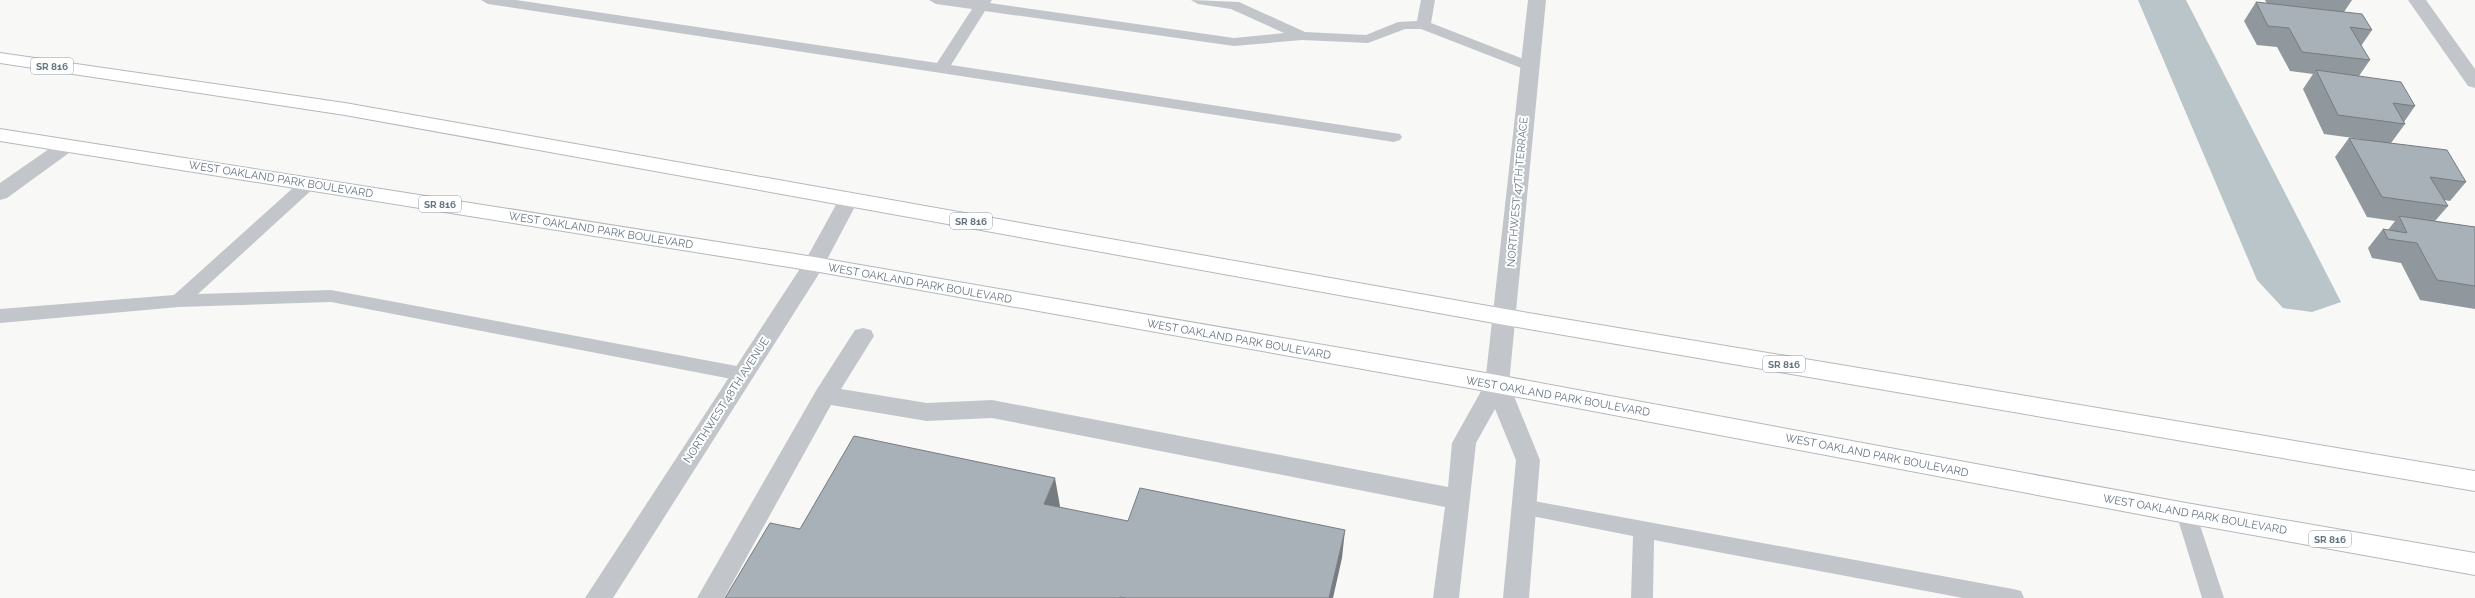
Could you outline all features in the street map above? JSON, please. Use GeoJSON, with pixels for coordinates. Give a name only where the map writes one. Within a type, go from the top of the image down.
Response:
{"type":"FeatureCollection","features":[{"type":"Feature","properties":{"kind":"main road","name":"SR 816"},"geometry":{"type":"LineString","coordinates":[[0,58],[346,109],[1505,317],[2475,481]]}},
{"type":"Feature","properties":{"kind":"main road","name":"WEST OAKLAND PARK BOULEVARD"},"geometry":{"type":"LineString","coordinates":[[0,135],[814,264],[1497,384],[2186,513],[2475,564]]}},
{"type":"Feature","properties":{"kind":"street","name":"NORTHWEST 47TH TERRACE"},"geometry":{"type":"LineString","coordinates":[[1446,598],[1460,500],[1464,443],[1497,384],[1537,0]]}},
{"type":"Feature","properties":{"kind":"street"},"geometry":{"type":"LineString","coordinates":[[2418,0],[2475,82]]}},
{"type":"Feature","properties":{"kind":"street"},"geometry":{"type":"LineString","coordinates":[[0,193],[66,146]]}},
{"type":"Feature","properties":{"kind":"street","name":"NORTHWEST 48TH AVENUE"},"geometry":{"type":"LineString","coordinates":[[598,598],[814,264],[849,199]]}},
{"type":"Feature","properties":{"kind":"street"},"geometry":{"type":"LineString","coordinates":[[710,598],[825,395],[863,336]]}},
{"type":"Feature","properties":{"kind":"street","name":"NORTHWEST 47TH TERRACE"},"geometry":{"type":"LineString","coordinates":[[1497,384],[1528,460],[1516,598]]}},
{"type":"Feature","properties":{"kind":"street"},"geometry":{"type":"LineString","coordinates":[[825,395],[927,412],[992,410],[1460,500]]}},
{"type":"Feature","properties":{"kind":"lane"},"geometry":{"type":"LineString","coordinates":[[488,0],[540,4],[941,69],[1394,137]]}},
{"type":"Feature","properties":{"kind":"lane"},"geometry":{"type":"LineString","coordinates":[[936,0],[983,3],[1234,42],[1302,36],[1368,39],[1403,25],[1423,24],[1529,66]]}},
{"type":"Feature","properties":{"kind":"lane"},"geometry":{"type":"LineString","coordinates":[[1198,0],[1234,5],[1302,36]]}},
{"type":"Feature","properties":{"kind":"lane"},"geometry":{"type":"LineString","coordinates":[[1423,24],[1428,0]]}},
{"type":"Feature","properties":{"kind":"lane"},"geometry":{"type":"LineString","coordinates":[[941,69],[983,3]]}},
{"type":"Feature","properties":{"kind":"lane"},"geometry":{"type":"LineString","coordinates":[[179,302],[309,183]]}},
{"type":"Feature","properties":{"kind":"lane"},"geometry":{"type":"LineString","coordinates":[[0,316],[179,302],[331,296],[742,374]]}},
{"type":"Feature","properties":{"kind":"lane"},"geometry":{"type":"LineString","coordinates":[[1523,507],[2014,598]]}},
{"type":"Feature","properties":{"kind":"lane"},"geometry":{"type":"LineString","coordinates":[[2186,513],[2213,598]]}},
{"type":"Feature","properties":{"kind":"lane"},"geometry":{"type":"LineString","coordinates":[[1642,598],[1644,529]]}},
{"type":"Feature","properties":{"kind":"shaded area"},"geometry":{"type":"Polygon","coordinates":[[[2138,0],[2186,0],[2341,302],[2312,312],[2283,308],[2257,280],[2138,0]]]}},
{"type":"Feature","properties":{"kind":"building"},"geometry":{"type":"Polygon","coordinates":[[[2256,2],[2362,14],[2372,30],[2350,27],[2370,60],[2302,52],[2289,28],[2268,26],[2256,2]]]}},
{"type":"Feature","properties":{"kind":"building"},"geometry":{"type":"Polygon","coordinates":[[[2316,70],[2401,82],[2415,106],[2393,103],[2405,124],[2338,115],[2316,70]]]}},
{"type":"Feature","properties":{"kind":"building"},"geometry":{"type":"Polygon","coordinates":[[[2349,138],[2447,150],[2466,182],[2430,177],[2448,206],[2382,197],[2349,138]]]}},
{"type":"Feature","properties":{"kind":"building"},"geometry":{"type":"Polygon","coordinates":[[[2399,216],[2475,227],[2475,286],[2437,280],[2417,243],[2388,239],[2383,229],[2407,233],[2399,216]]]}},
{"type":"Feature","properties":{"kind":"building"},"geometry":{"type":"Polygon","coordinates":[[[854,436],[1055,478],[1044,504],[1128,521],[1140,488],[1345,530],[1329,598],[725,598],[770,523],[800,529],[854,436]]]}}]}
